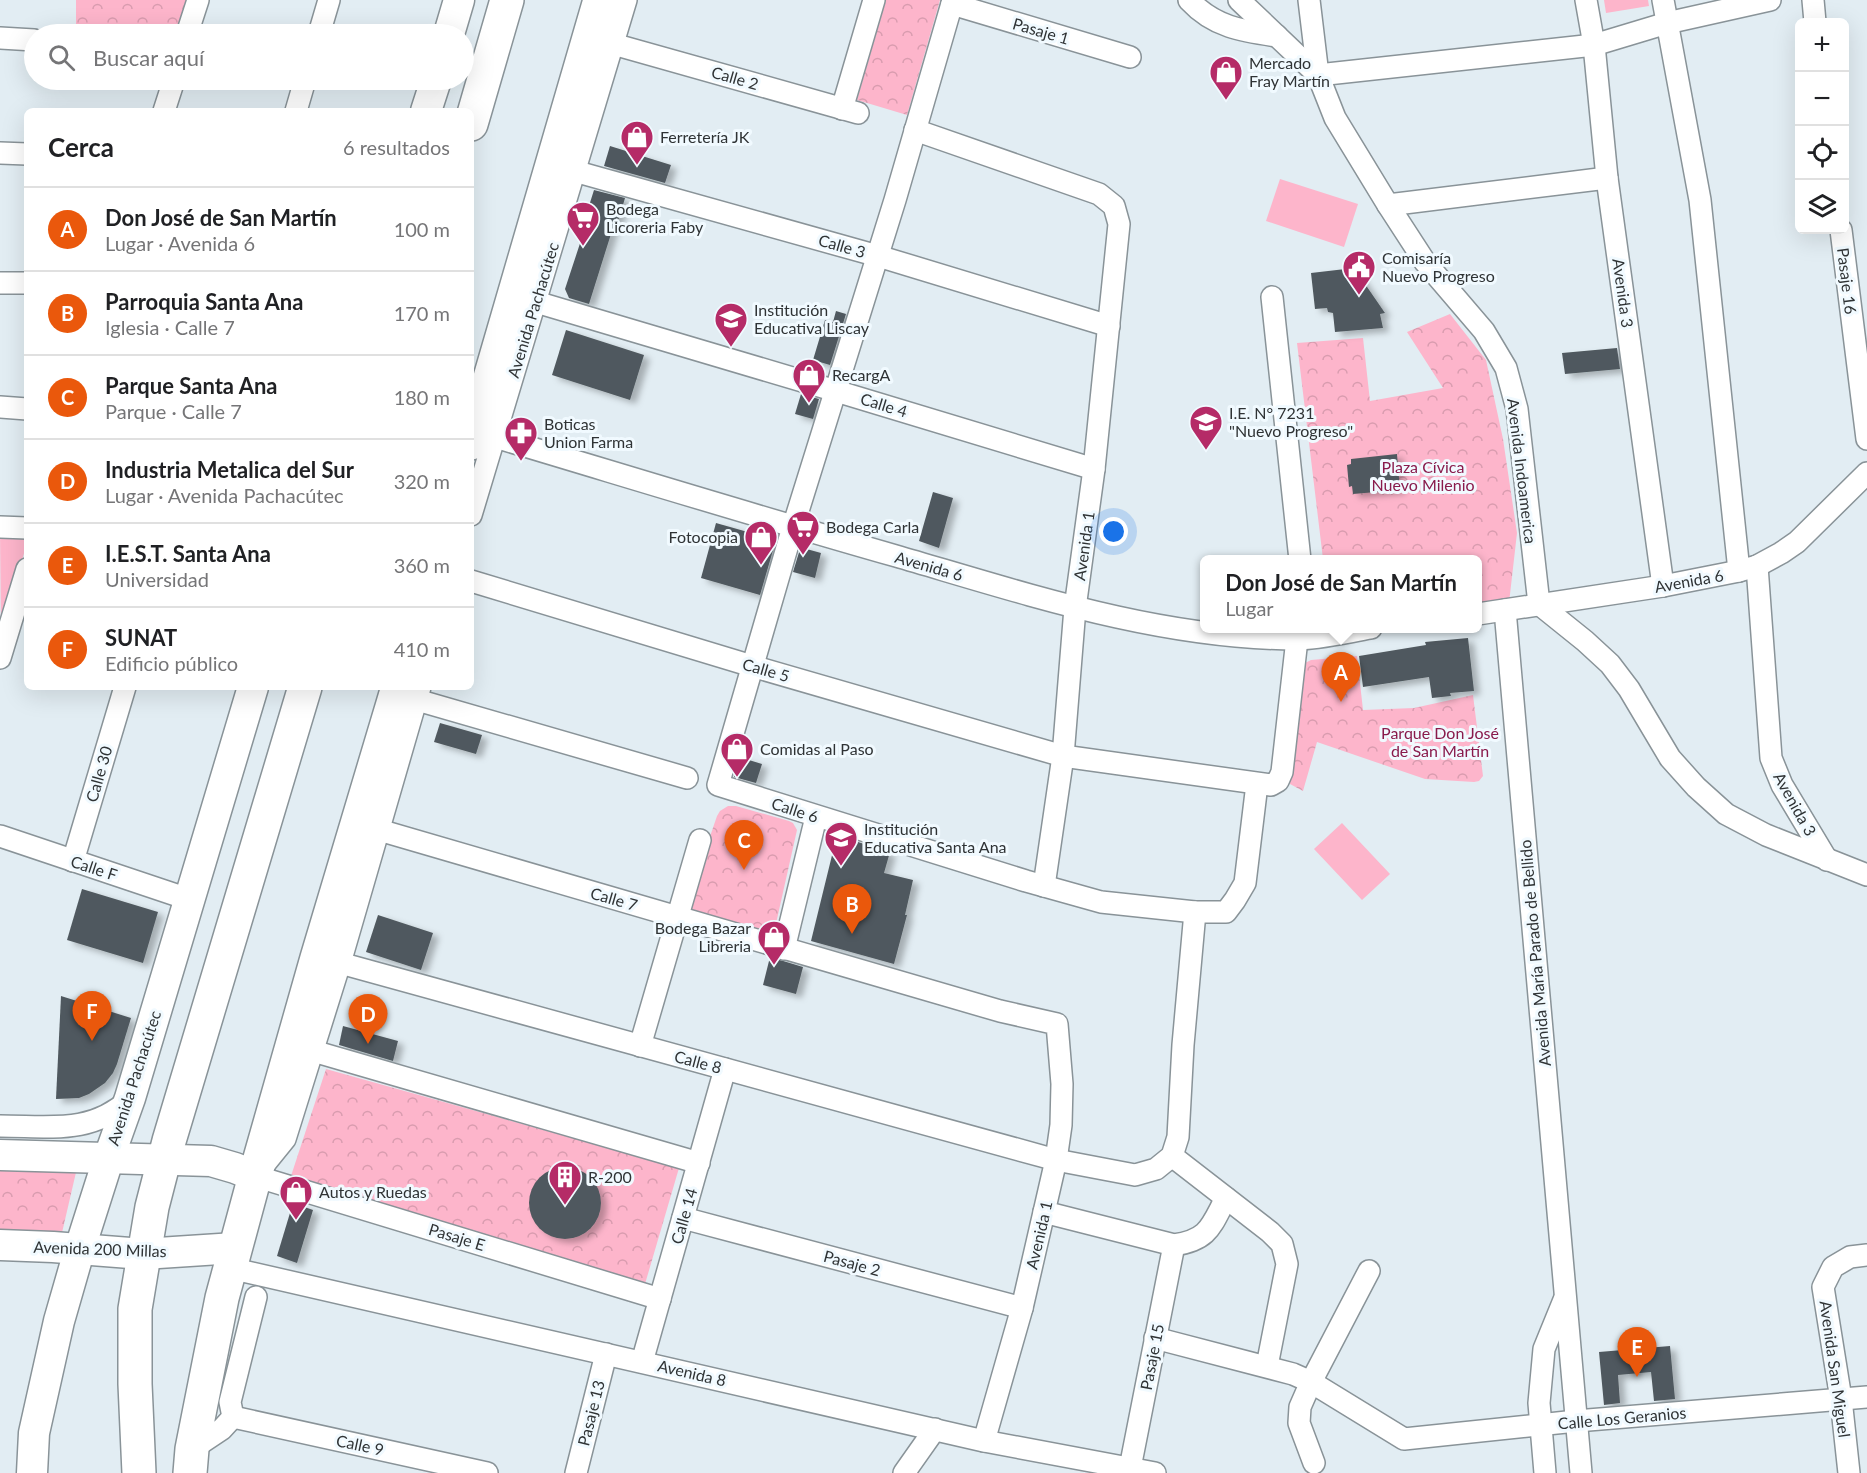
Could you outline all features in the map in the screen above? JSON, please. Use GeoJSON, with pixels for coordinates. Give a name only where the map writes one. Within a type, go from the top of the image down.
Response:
{"type":"FeatureCollection","features":[{"type":"Feature","properties":{"kind":"main road"},"geometry":{"type":"LineString","coordinates":[[474,114],[507,0]]}},
{"type":"Feature","properties":{"kind":"main road","name":"Avenida Pachacútec"},"geometry":{"type":"LineString","coordinates":[[483,440],[600,0]]}},
{"type":"Feature","properties":{"kind":"main road"},"geometry":{"type":"LineString","coordinates":[[140,1473],[134,1342],[135,1309],[152,1207],[164,1158],[304,690]]}},
{"type":"Feature","properties":{"kind":"main road"},"geometry":{"type":"LineString","coordinates":[[191,1461],[222,1298],[320,947],[412,691]]}},
{"type":"Feature","properties":{"kind":"street"},"geometry":{"type":"LineString","coordinates":[[190,24],[198,0]]}},
{"type":"Feature","properties":{"kind":"street"},"geometry":{"type":"LineString","coordinates":[[322,24],[329,0]]}},
{"type":"Feature","properties":{"kind":"street"},"geometry":{"type":"LineString","coordinates":[[452,24],[459,0]]}},
{"type":"Feature","properties":{"kind":"street","name":"Avenida Pachacútec"},"geometry":{"type":"LineString","coordinates":[[474,496],[483,440],[536,302],[626,0]]}},
{"type":"Feature","properties":{"kind":"street","name":"Calle 2"},"geometry":{"type":"LineString","coordinates":[[613,44],[850,111],[874,0]]}},
{"type":"Feature","properties":{"kind":"street"},"geometry":{"type":"LineString","coordinates":[[1189,0],[1208,17],[1228,27],[1277,36]]}},
{"type":"Feature","properties":{"kind":"street"},"geometry":{"type":"LineString","coordinates":[[1239,0],[1318,75],[1594,45],[1667,23],[1770,0]]}},
{"type":"Feature","properties":{"kind":"street","name":"Avenida Indoamerica"},"geometry":{"type":"LineString","coordinates":[[1309,0],[1318,75],[1335,118],[1425,262],[1484,331],[1506,368],[1517,409],[1539,604]]}},
{"type":"Feature","properties":{"kind":"street","name":"Avenida 3"},"geometry":{"type":"LineString","coordinates":[[1586,0],[1594,45],[1607,178],[1663,586]]}},
{"type":"Feature","properties":{"kind":"street","name":"Avenida 3"},"geometry":{"type":"LineString","coordinates":[[1663,0],[1700,200],[1771,758],[1782,785],[1827,860]]}},
{"type":"Feature","properties":{"kind":"street"},"geometry":{"type":"LineString","coordinates":[[1813,0],[1815,18]]}},
{"type":"Feature","properties":{"kind":"street"},"geometry":{"type":"LineString","coordinates":[[752,666],[878,256],[952,2]]}},
{"type":"Feature","properties":{"kind":"street","name":"Pasaje 1"},"geometry":{"type":"LineString","coordinates":[[952,2],[1130,57]]}},
{"type":"Feature","properties":{"kind":"street"},"geometry":{"type":"LineString","coordinates":[[0,38],[24,39]]}},
{"type":"Feature","properties":{"kind":"street"},"geometry":{"type":"LineString","coordinates":[[165,108],[171,90]]}},
{"type":"Feature","properties":{"kind":"street"},"geometry":{"type":"LineString","coordinates":[[297,108],[302,90]]}},
{"type":"Feature","properties":{"kind":"street"},"geometry":{"type":"LineString","coordinates":[[427,108],[433,90]]}},
{"type":"Feature","properties":{"kind":"street","name":"Avenida 1"},"geometry":{"type":"LineString","coordinates":[[915,130],[1099,194],[1114,206],[1119,224],[1094,469],[1075,608],[1063,756],[1044,886]]}},
{"type":"Feature","properties":{"kind":"street"},"geometry":{"type":"LineString","coordinates":[[0,153],[24,154]]}},
{"type":"Feature","properties":{"kind":"street","name":"Calle 3"},"geometry":{"type":"LineString","coordinates":[[574,171],[878,256],[1109,326]]}},
{"type":"Feature","properties":{"kind":"street"},"geometry":{"type":"LineString","coordinates":[[1388,205],[1607,178]]}},
{"type":"Feature","properties":{"kind":"street","name":"Pasaje 16"},"geometry":{"type":"LineString","coordinates":[[1841,234],[1867,440]]}},
{"type":"Feature","properties":{"kind":"street"},"geometry":{"type":"LineString","coordinates":[[0,283],[24,284]]}},
{"type":"Feature","properties":{"kind":"street"},"geometry":{"type":"LineString","coordinates":[[1272,297],[1299,555]]}},
{"type":"Feature","properties":{"kind":"street","name":"Calle 4"},"geometry":{"type":"LineString","coordinates":[[536,302],[1094,469]]}},
{"type":"Feature","properties":{"kind":"street"},"geometry":{"type":"LineString","coordinates":[[0,407],[24,408]]}},
{"type":"Feature","properties":{"kind":"street","name":"Avenida 6"},"geometry":{"type":"LineString","coordinates":[[483,440],[1075,608],[1144,624],[1200,632]]}},
{"type":"Feature","properties":{"kind":"street","name":"Avenida 6"},"geometry":{"type":"LineString","coordinates":[[1482,613],[1663,586],[1748,569],[1797,542],[1867,473]]}},
{"type":"Feature","properties":{"kind":"street"},"geometry":{"type":"LineString","coordinates":[[0,527],[24,528]]}},
{"type":"Feature","properties":{"kind":"street"},"geometry":{"type":"LineString","coordinates":[[0,658],[3,638],[24,578]]}},
{"type":"Feature","properties":{"kind":"street","name":"Calle 5"},"geometry":{"type":"LineString","coordinates":[[474,582],[752,666],[1063,756],[1257,784]]}},
{"type":"Feature","properties":{"kind":"street"},"geometry":{"type":"LineString","coordinates":[[1539,604],[1610,664],[1629,689],[1670,758],[1696,787],[1726,814],[1766,835],[1827,860],[1864,870]]}},
{"type":"Feature","properties":{"kind":"street","name":"Avenida María Parado de Bellido"},"geometry":{"type":"LineString","coordinates":[[1505,610],[1581,1473]]}},
{"type":"Feature","properties":{"kind":"street","name":"Avenida 6"},"geometry":{"type":"LineString","coordinates":[[1205,633],[1225,636],[1324,633]]}},
{"type":"Feature","properties":{"kind":"street"},"geometry":{"type":"LineString","coordinates":[[1257,784],[1271,785],[1278,781],[1282,772],[1305,635]]}},
{"type":"Feature","properties":{"kind":"street","name":"Calle 6"},"geometry":{"type":"LineString","coordinates":[[752,666],[718,785],[816,817],[1101,902],[1196,912],[1226,912],[1245,883],[1257,784]]}},
{"type":"Feature","properties":{"kind":"street","name":"Calle 30"},"geometry":{"type":"LineString","coordinates":[[73,861],[124,690]]}},
{"type":"Feature","properties":{"kind":"street","name":"Avenida Pachacútec"},"geometry":{"type":"LineString","coordinates":[[32,1473],[34,1433],[59,1321],[80,1248],[130,1098],[252,690]]}},
{"type":"Feature","properties":{"kind":"street"},"geometry":{"type":"LineString","coordinates":[[0,1155],[211,1161],[255,1176],[285,1139],[379,830],[412,691],[687,778]]}},
{"type":"Feature","properties":{"kind":"street"},"geometry":{"type":"LineString","coordinates":[[784,949],[816,817]]}},
{"type":"Feature","properties":{"kind":"street","name":"Calle 7"},"geometry":{"type":"LineString","coordinates":[[379,830],[1000,1011],[1057,1024]]}},
{"type":"Feature","properties":{"kind":"street","name":"Calle F"},"geometry":{"type":"LineString","coordinates":[[0,836],[188,899]]}},
{"type":"Feature","properties":{"kind":"street"},"geometry":{"type":"LineString","coordinates":[[640,1046],[700,840]]}},
{"type":"Feature","properties":{"kind":"street"},"geometry":{"type":"LineString","coordinates":[[1196,912],[1183,1045],[1178,1137],[1172,1156],[1270,1232],[1282,1244],[1287,1264],[1267,1366]]}},
{"type":"Feature","properties":{"kind":"street","name":"Calle 8"},"geometry":{"type":"LineString","coordinates":[[340,963],[1056,1160],[1135,1174],[1156,1168],[1172,1156]]}},
{"type":"Feature","properties":{"kind":"street","name":"Avenida 1"},"geometry":{"type":"LineString","coordinates":[[984,1440],[1022,1308],[1056,1160],[1061,1125],[1062,1084],[1057,1024]]}},
{"type":"Feature","properties":{"kind":"street"},"geometry":{"type":"LineString","coordinates":[[313,1051],[699,1163]]}},
{"type":"Feature","properties":{"kind":"street","name":"Calle 14"},"geometry":{"type":"LineString","coordinates":[[642,1362],[725,1069]]}},
{"type":"Feature","properties":{"kind":"street"},"geometry":{"type":"LineString","coordinates":[[0,1126],[65,1127],[86,1124],[119,1109],[130,1098]]}},
{"type":"Feature","properties":{"kind":"street","name":"Pasaje E"},"geometry":{"type":"LineString","coordinates":[[255,1176],[660,1299]]}},
{"type":"Feature","properties":{"kind":"street"},"geometry":{"type":"LineString","coordinates":[[1044,1212],[1174,1245],[1191,1243],[1208,1232],[1226,1198]]}},
{"type":"Feature","properties":{"kind":"street","name":"Pasaje 2"},"geometry":{"type":"LineString","coordinates":[[683,1218],[1022,1308]]}},
{"type":"Feature","properties":{"kind":"street","name":"Avenida 200 Millas"},"geometry":{"type":"LineString","coordinates":[[0,1245],[233,1258]]}},
{"type":"Feature","properties":{"kind":"street","name":"Pasaje 15"},"geometry":{"type":"LineString","coordinates":[[1130,1468],[1174,1245]]}},
{"type":"Feature","properties":{"kind":"street","name":"Avenida San Miguel"},"geometry":{"type":"LineString","coordinates":[[1849,1473],[1841,1399],[1823,1287],[1833,1267],[1850,1257],[1867,1255]]}},
{"type":"Feature","properties":{"kind":"street","name":"Avenida 8"},"geometry":{"type":"LineString","coordinates":[[233,1258],[606,1354],[984,1440],[1155,1473]]}},
{"type":"Feature","properties":{"kind":"street"},"geometry":{"type":"LineString","coordinates":[[1322,1465],[1299,1423],[1300,1407],[1369,1271]]}},
{"type":"Feature","properties":{"kind":"street","name":"Avenida María Parado de Bellido"},"geometry":{"type":"LineString","coordinates":[[1545,1473],[1539,1403],[1544,1349],[1565,1296]]}},
{"type":"Feature","properties":{"kind":"street"},"geometry":{"type":"LineString","coordinates":[[191,1461],[232,1417],[230,1402],[256,1297]]}},
{"type":"Feature","properties":{"kind":"street"},"geometry":{"type":"LineString","coordinates":[[1155,1338],[1267,1366],[1311,1382]]}},
{"type":"Feature","properties":{"kind":"street","name":"Pasaje 13"},"geometry":{"type":"LineString","coordinates":[[576,1473],[606,1354]]}},
{"type":"Feature","properties":{"kind":"street","name":"Calle Los Geranios"},"geometry":{"type":"LineString","coordinates":[[1311,1382],[1404,1439],[1576,1421],[1841,1399]]}},
{"type":"Feature","properties":{"kind":"street"},"geometry":{"type":"LineString","coordinates":[[1841,1399],[1867,1397]]}},
{"type":"Feature","properties":{"kind":"street","name":"Calle 9"},"geometry":{"type":"LineString","coordinates":[[232,1417],[487,1473]]}},
{"type":"Feature","properties":{"kind":"street"},"geometry":{"type":"LineString","coordinates":[[904,1473],[935,1429]]}},
{"type":"Feature","properties":{"kind":"green space"},"geometry":{"type":"Polygon","coordinates":[[[76,0],[188,0],[180,24],[76,24],[76,0]]]}},
{"type":"Feature","properties":{"kind":"green space"},"geometry":{"type":"Polygon","coordinates":[[[886,0],[940,0],[907,115],[857,100],[886,0]]]}},
{"type":"Feature","properties":{"kind":"green space"},"geometry":{"type":"Polygon","coordinates":[[[1604,0],[1648,0],[1649,6],[1606,13],[1604,0]]]}},
{"type":"Feature","properties":{"kind":"green space"},"geometry":{"type":"Polygon","coordinates":[[[1280,179],[1358,204],[1344,247],[1266,221],[1280,179]]]}},
{"type":"Feature","properties":{"kind":"green space","name":"Plaza Cívica Nuevo Milenio"},"geometry":{"type":"Polygon","coordinates":[[[1450,314],[1486,360],[1503,439],[1517,533],[1509,603],[1482,607],[1482,555],[1323,555],[1297,343],[1363,338],[1370,401],[1443,388],[1407,332],[1450,314]]]}},
{"type":"Feature","properties":{"kind":"green space"},"geometry":{"type":"Polygon","coordinates":[[[0,532],[24,534],[24,553],[1,633],[0,532]]]}},
{"type":"Feature","properties":{"kind":"green space","name":"Parque Don José de San Martín"},"geometry":{"type":"Polygon","coordinates":[[[1357,656],[1363,710],[1414,708],[1473,695],[1483,776],[1479,781],[1425,779],[1317,742],[1303,791],[1290,784],[1288,780],[1305,663],[1311,660],[1357,656]]]}},
{"type":"Feature","properties":{"kind":"green space"},"geometry":{"type":"Polygon","coordinates":[[[728,806],[736,806],[789,821],[797,830],[775,928],[765,933],[692,912],[687,904],[717,816],[728,806]]]}},
{"type":"Feature","properties":{"kind":"green space"},"geometry":{"type":"Polygon","coordinates":[[[1342,823],[1390,874],[1362,900],[1314,849],[1342,823]]]}},
{"type":"Feature","properties":{"kind":"green space"},"geometry":{"type":"Polygon","coordinates":[[[326,1069],[679,1168],[645,1284],[291,1176],[326,1069]]]}},
{"type":"Feature","properties":{"kind":"green space"},"geometry":{"type":"Polygon","coordinates":[[[0,1165],[77,1168],[61,1237],[0,1240],[0,1165]]]}},
{"type":"Feature","properties":{"kind":"building","name":"Ferretería JK"},"geometry":{"type":"Polygon","coordinates":[[[610,146],[671,165],[665,183],[604,166],[610,146]]]}},
{"type":"Feature","properties":{"kind":"building"},"geometry":{"type":"Polygon","coordinates":[[[594,190],[625,198],[619,219],[616,218],[589,304],[569,298],[565,289],[591,210],[588,209],[594,190]]]}},
{"type":"Feature","properties":{"kind":"building"},"geometry":{"type":"Polygon","coordinates":[[[1354,268],[1385,313],[1380,314],[1383,328],[1335,332],[1333,313],[1328,312],[1327,308],[1315,309],[1311,273],[1354,268]]]}},
{"type":"Feature","properties":{"kind":"building"},"geometry":{"type":"Polygon","coordinates":[[[836,311],[846,314],[830,365],[813,360],[825,320],[833,322],[836,311]]]}},
{"type":"Feature","properties":{"kind":"building"},"geometry":{"type":"Polygon","coordinates":[[[566,330],[644,355],[630,400],[552,375],[566,330]]]}},
{"type":"Feature","properties":{"kind":"building"},"geometry":{"type":"Polygon","coordinates":[[[1617,348],[1620,369],[1565,374],[1562,353],[1617,348]]]}},
{"type":"Feature","properties":{"kind":"building","name":"RecargA"},"geometry":{"type":"Polygon","coordinates":[[[801,394],[819,399],[813,419],[795,414],[801,394]]]}},
{"type":"Feature","properties":{"kind":"building"},"geometry":{"type":"Polygon","coordinates":[[[1397,454],[1400,490],[1353,494],[1352,486],[1349,487],[1347,465],[1351,464],[1351,459],[1397,454]]]}},
{"type":"Feature","properties":{"kind":"building"},"geometry":{"type":"Polygon","coordinates":[[[933,492],[953,498],[939,548],[919,541],[933,492]]]}},
{"type":"Feature","properties":{"kind":"building"},"geometry":{"type":"Polygon","coordinates":[[[716,523],[776,540],[760,595],[701,578],[716,523]]]}},
{"type":"Feature","properties":{"kind":"building"},"geometry":{"type":"Polygon","coordinates":[[[800,549],[821,553],[815,578],[793,572],[800,549]]]}},
{"type":"Feature","properties":{"kind":"building"},"geometry":{"type":"Polygon","coordinates":[[[1468,638],[1474,691],[1450,693],[1451,696],[1432,698],[1429,677],[1363,687],[1359,656],[1426,645],[1425,642],[1468,638]]]}},
{"type":"Feature","properties":{"kind":"building"},"geometry":{"type":"Polygon","coordinates":[[[440,723],[482,735],[476,754],[434,742],[440,723]]]}},
{"type":"Feature","properties":{"kind":"building"},"geometry":{"type":"Polygon","coordinates":[[[739,757],[762,764],[756,783],[734,777],[739,757]]]}},
{"type":"Feature","properties":{"kind":"building"},"geometry":{"type":"Polygon","coordinates":[[[836,839],[857,845],[858,842],[890,852],[884,873],[913,880],[905,915],[907,915],[894,964],[811,941],[836,839]]]}},
{"type":"Feature","properties":{"kind":"building"},"geometry":{"type":"Polygon","coordinates":[[[82,889],[158,912],[143,963],[67,940],[82,889]]]}},
{"type":"Feature","properties":{"kind":"building"},"geometry":{"type":"Polygon","coordinates":[[[378,915],[433,933],[421,970],[366,952],[378,915]]]}},
{"type":"Feature","properties":{"kind":"building"},"geometry":{"type":"Polygon","coordinates":[[[770,957],[803,967],[796,994],[763,985],[770,957]]]}},
{"type":"Feature","properties":{"kind":"building"},"geometry":{"type":"Polygon","coordinates":[[[61,996],[131,1018],[113,1073],[105,1083],[79,1098],[56,1099],[61,996]]]}},
{"type":"Feature","properties":{"kind":"building"},"geometry":{"type":"Polygon","coordinates":[[[343,1026],[398,1041],[393,1061],[339,1045],[343,1026]]]}},
{"type":"Feature","properties":{"kind":"building","name":"R-200"},"geometry":{"type":"Polygon","coordinates":[[[565,1167],[585,1173],[595,1183],[601,1203],[595,1223],[585,1233],[565,1239],[545,1233],[535,1223],[529,1203],[535,1183],[545,1173],[565,1167]]]}},
{"type":"Feature","properties":{"kind":"building"},"geometry":{"type":"Polygon","coordinates":[[[293,1203],[313,1210],[297,1263],[277,1256],[293,1203]]]}},
{"type":"Feature","properties":{"kind":"building"},"geometry":{"type":"Polygon","coordinates":[[[1670,1346],[1675,1399],[1654,1401],[1651,1372],[1618,1375],[1620,1403],[1604,1405],[1599,1352],[1670,1346]]]}},
{"type":"Feature","properties":{"kind":"place","name":"Mercado Fray Martín"},"geometry":{"type":"Point","coordinates":[1226,101]}},
{"type":"Feature","properties":{"kind":"place","name":"Ferretería JK"},"geometry":{"type":"Point","coordinates":[637,166]}},
{"type":"Feature","properties":{"kind":"place","name":"Bodega Licoreria Faby"},"geometry":{"type":"Point","coordinates":[583,247]}},
{"type":"Feature","properties":{"kind":"place","name":"Comisaría Nuevo Progreso"},"geometry":{"type":"Point","coordinates":[1359,296]}},
{"type":"Feature","properties":{"kind":"place","name":"Institución Educativa Liscay"},"geometry":{"type":"Point","coordinates":[731,348]}},
{"type":"Feature","properties":{"kind":"place","name":"RecargA"},"geometry":{"type":"Point","coordinates":[809,404]}},
{"type":"Feature","properties":{"kind":"place","name":"I.E. N° 7231 \"Nuevo Progreso\""},"geometry":{"type":"Point","coordinates":[1206,451]}},
{"type":"Feature","properties":{"kind":"place","name":"Boticas Union Farma"},"geometry":{"type":"Point","coordinates":[521,462]}},
{"type":"Feature","properties":{"kind":"place","name":"Bodega Carla"},"geometry":{"type":"Point","coordinates":[803,556]}},
{"type":"Feature","properties":{"kind":"place","name":"Fotocopia"},"geometry":{"type":"Point","coordinates":[761,566]}},
{"type":"Feature","properties":{"kind":"place","name":"Don José de San Martín"},"geometry":{"type":"Point","coordinates":[1341,702]}},
{"type":"Feature","properties":{"kind":"place","name":"Comidas al Paso"},"geometry":{"type":"Point","coordinates":[737,778]}},
{"type":"Feature","properties":{"kind":"place","name":"Institución Educativa Santa Ana"},"geometry":{"type":"Point","coordinates":[841,867]}},
{"type":"Feature","properties":{"kind":"place","name":"Parque Santa Ana"},"geometry":{"type":"Point","coordinates":[744,870]}},
{"type":"Feature","properties":{"kind":"place","name":"Parroquia Santa Ana"},"geometry":{"type":"Point","coordinates":[852,934]}},
{"type":"Feature","properties":{"kind":"place","name":"Bodega Bazar Libreria"},"geometry":{"type":"Point","coordinates":[774,966]}},
{"type":"Feature","properties":{"kind":"place","name":"SUNAT"},"geometry":{"type":"Point","coordinates":[92,1041]}},
{"type":"Feature","properties":{"kind":"place","name":"Industria Metalica del Sur"},"geometry":{"type":"Point","coordinates":[368,1044]}},
{"type":"Feature","properties":{"kind":"place","name":"R-200"},"geometry":{"type":"Point","coordinates":[565,1206]}},
{"type":"Feature","properties":{"kind":"place","name":"Autos y Ruedas"},"geometry":{"type":"Point","coordinates":[296,1221]}},
{"type":"Feature","properties":{"kind":"place","name":"I.E.S.T. Santa Ana"},"geometry":{"type":"Point","coordinates":[1637,1377]}}]}
